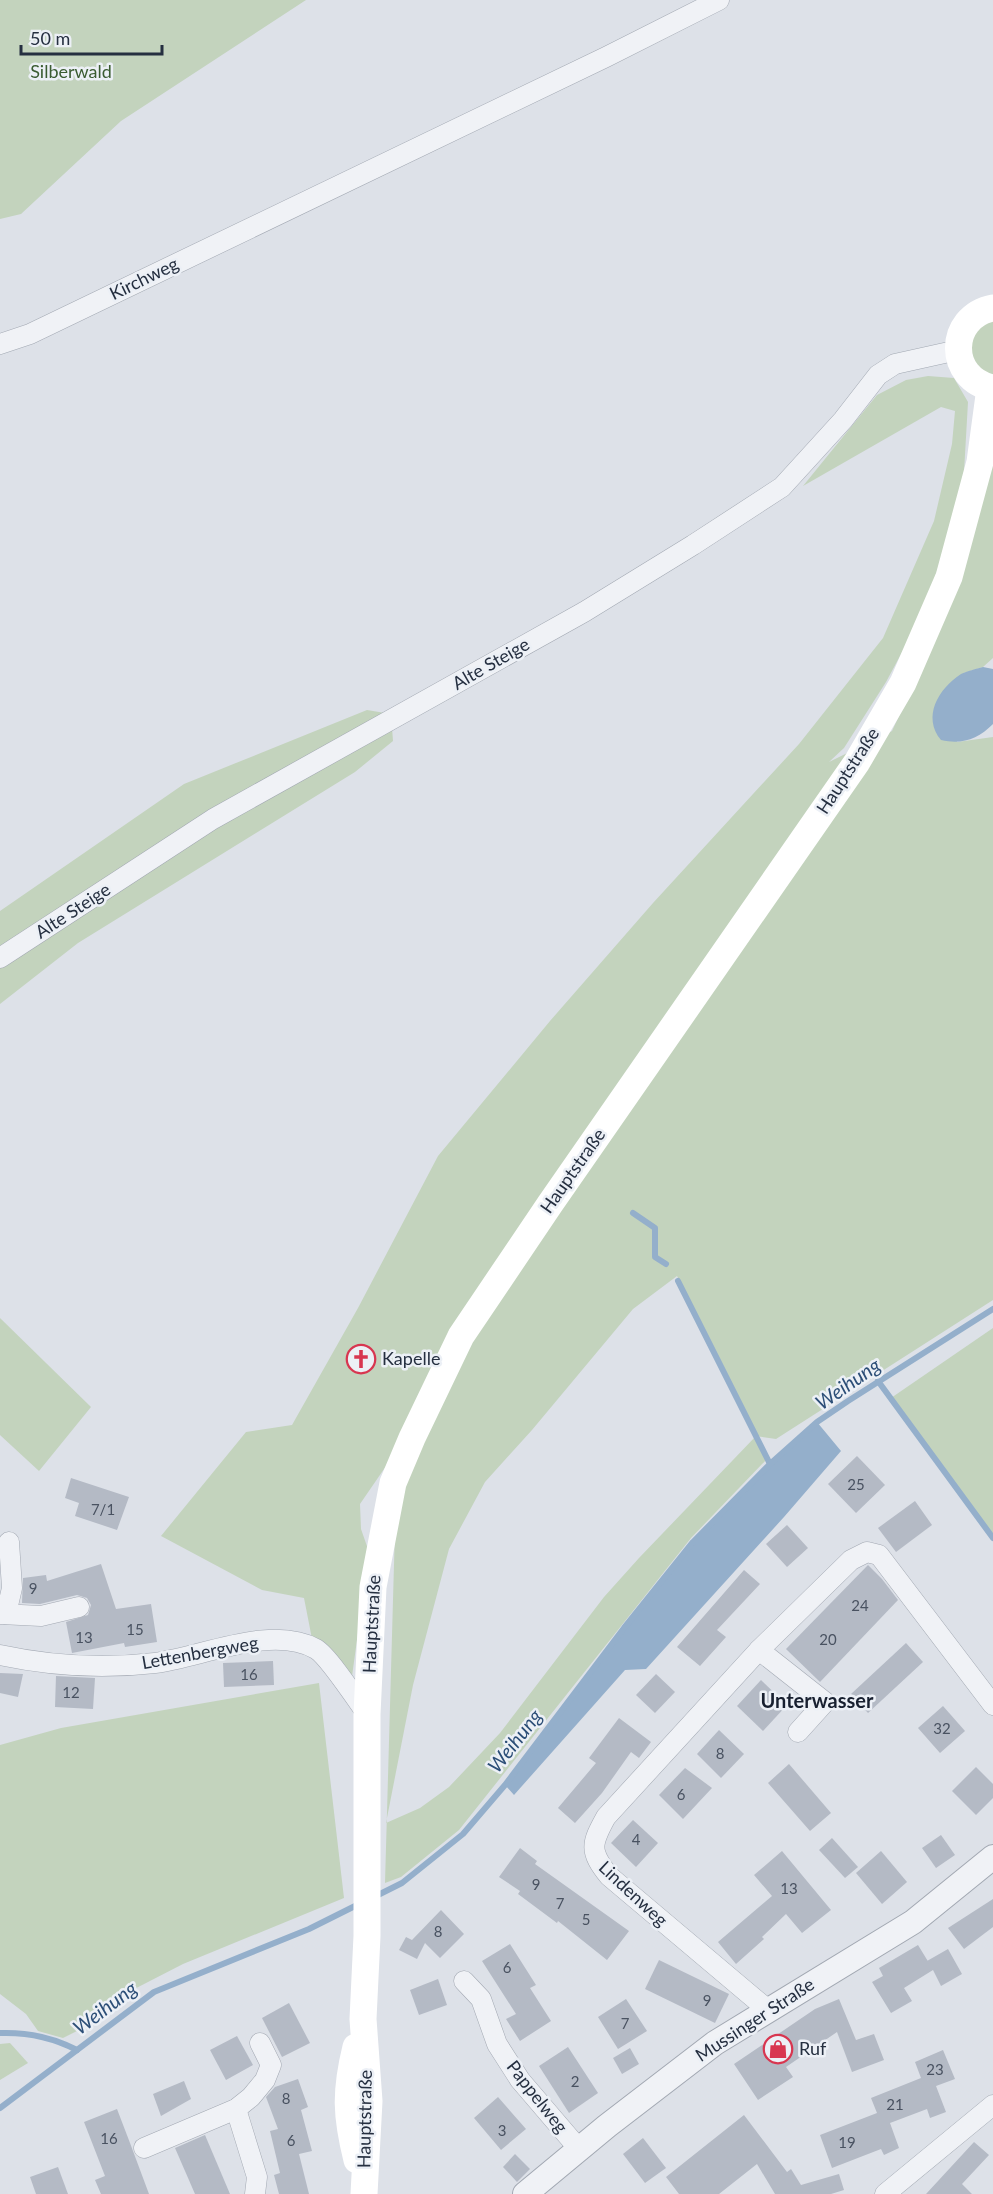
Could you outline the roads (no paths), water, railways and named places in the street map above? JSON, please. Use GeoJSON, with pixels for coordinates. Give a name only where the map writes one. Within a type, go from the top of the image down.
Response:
{"type":"FeatureCollection","features":[{"type":"Feature","properties":{"kind":"main road"},"geometry":{"type":"LineString","coordinates":[[992,388],[977,383],[968,375],[961,364],[958,350],[961,333],[967,323],[976,315],[993,308]]}},
{"type":"Feature","properties":{"kind":"main road","name":"Hauptstraße"},"geometry":{"type":"LineString","coordinates":[[364,2189],[369,2101],[363,2019],[367,1936],[367,1714],[375,1567],[393,1483],[461,1336],[857,762],[903,682],[929,627],[952,568],[980,462],[992,388]]}},
{"type":"Feature","properties":{"kind":"street","name":"Kirchweg"},"geometry":{"type":"LineString","coordinates":[[0,344],[30,334],[606,57],[719,0]]}},
{"type":"Feature","properties":{"kind":"street","name":"Alte Steige"},"geometry":{"type":"LineString","coordinates":[[0,958],[213,819],[599,603],[693,545],[782,488],[843,420],[878,375],[895,364],[958,350]]}},
{"type":"Feature","properties":{"kind":"street"},"geometry":{"type":"LineString","coordinates":[[9,1542],[12,1588],[3,1614],[41,1616],[79,1607]]}},
{"type":"Feature","properties":{"kind":"street","name":"Lindenweg"},"geometry":{"type":"LineString","coordinates":[[768,2010],[609,1876],[595,1858],[595,1838],[606,1817],[759,1650],[851,1560],[867,1552],[879,1555],[993,1705]]}},
{"type":"Feature","properties":{"kind":"street","name":"Lettenbergweg"},"geometry":{"type":"LineString","coordinates":[[0,1655],[34,1662],[82,1666],[156,1663],[238,1644],[288,1640],[317,1650],[367,1714]]}},
{"type":"Feature","properties":{"kind":"street"},"geometry":{"type":"LineString","coordinates":[[759,1650],[825,1702],[798,1732]]}},
{"type":"Feature","properties":{"kind":"street","name":"Mussinger Straße"},"geometry":{"type":"LineString","coordinates":[[525,2194],[668,2078],[715,2043],[913,1922],[993,1857]]}},
{"type":"Feature","properties":{"kind":"street","name":"Pappelweg"},"geometry":{"type":"LineString","coordinates":[[464,1981],[482,1999],[497,2044],[520,2080],[579,2149]]}},
{"type":"Feature","properties":{"kind":"street"},"geometry":{"type":"LineString","coordinates":[[144,2148],[236,2109],[251,2097],[265,2080],[271,2065],[260,2043]]}},
{"type":"Feature","properties":{"kind":"street"},"geometry":{"type":"LineString","coordinates":[[891,2192],[993,2105]]}},
{"type":"Feature","properties":{"kind":"street"},"geometry":{"type":"LineString","coordinates":[[236,2109],[257,2177],[255,2194]]}},
{"type":"Feature","properties":{"kind":"water"},"geometry":{"type":"Polygon","coordinates":[[[983,667],[993,669],[993,724],[982,734],[969,740],[956,742],[941,740],[935,731],[933,722],[935,704],[940,695],[945,687],[961,674],[983,667]]]}},
{"type":"Feature","properties":{"kind":"water"},"geometry":{"type":"Polygon","coordinates":[[[817,1422],[841,1451],[646,1669],[625,1670],[514,1795],[505,1785],[693,1542],[770,1464],[817,1422]]]}},
{"type":"Feature","properties":{"kind":"waterway"},"geometry":{"type":"LineString","coordinates":[[633,1213],[655,1228],[655,1257],[666,1264]]}},
{"type":"Feature","properties":{"kind":"waterway"},"geometry":{"type":"LineString","coordinates":[[678,1281],[770,1464]]}},
{"type":"Feature","properties":{"kind":"waterway","name":"Weihung"},"geometry":{"type":"LineString","coordinates":[[374,1897],[402,1883],[463,1834],[505,1785],[624,1628],[693,1542],[770,1464],[817,1422],[993,1309]]}},
{"type":"Feature","properties":{"kind":"waterway"},"geometry":{"type":"LineString","coordinates":[[878,1381],[993,1538]]}},
{"type":"Feature","properties":{"kind":"waterway","name":"Weihung"},"geometry":{"type":"LineString","coordinates":[[0,2108],[154,1992],[309,1929],[359,1904]]}},
{"type":"Feature","properties":{"kind":"waterway"},"geometry":{"type":"LineString","coordinates":[[0,2033],[40,2036],[77,2050]]}},
{"type":"Feature","properties":{"kind":"place","name":"Kapelle"},"geometry":{"type":"Point","coordinates":[361,1359]}},
{"type":"Feature","properties":{"kind":"place","name":"Ruf"},"geometry":{"type":"Point","coordinates":[778,2049]}},
{"type":"Feature","properties":{"kind":"district","name":"Unterwasser"},"geometry":{"type":"Point","coordinates":[817,1701]}},
{"type":"Feature","properties":{"kind":"park label","name":"Silberwald"},"geometry":{"type":"Point","coordinates":[71,72]}}]}
